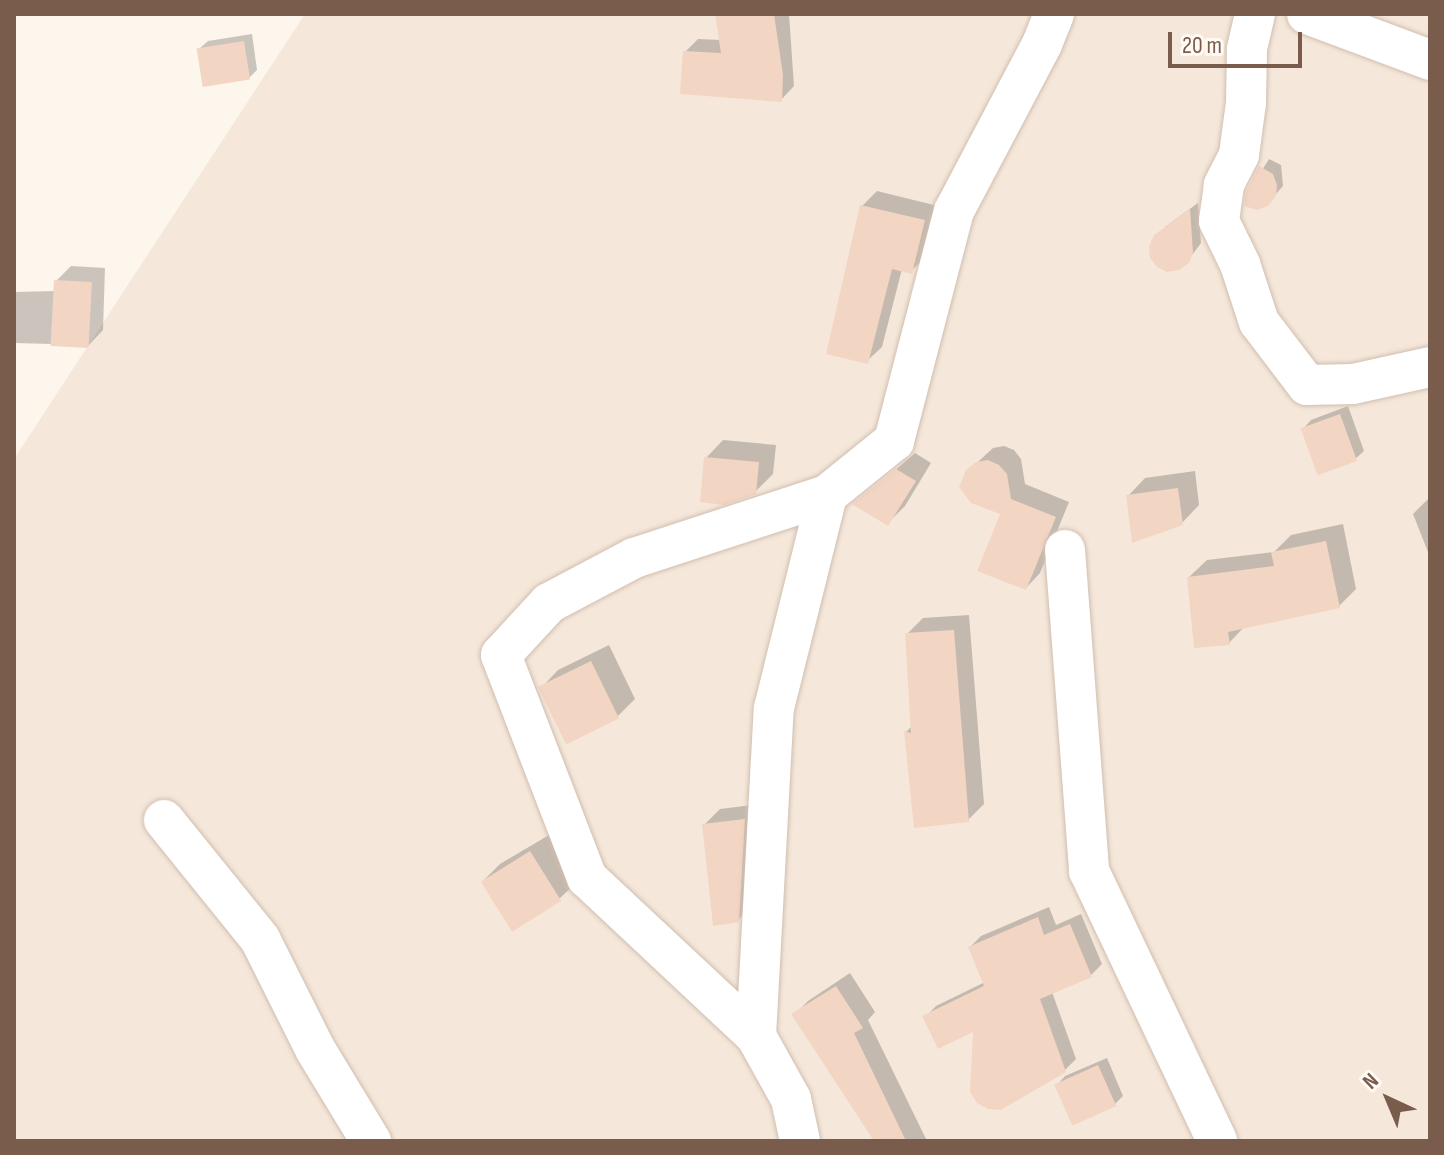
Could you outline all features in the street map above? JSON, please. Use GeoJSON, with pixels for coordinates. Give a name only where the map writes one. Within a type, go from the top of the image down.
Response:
{"type":"FeatureCollection","features":[{"type":"Feature","properties":{"kind":"street"},"geometry":{"type":"LineString","coordinates":[[800,1141],[791,1099],[756,1036],[587,878],[501,655],[549,603],[634,558],[827,495],[894,441],[954,211],[1042,44],[1054,14]]}},
{"type":"Feature","properties":{"kind":"street"},"geometry":{"type":"LineString","coordinates":[[1255,14],[1247,50],[1246,103],[1239,155],[1224,185],[1219,221],[1240,264],[1259,322],[1307,385],[1353,384],[1430,367]]}},
{"type":"Feature","properties":{"kind":"street"},"geometry":{"type":"LineString","coordinates":[[1307,14],[1430,60]]}},
{"type":"Feature","properties":{"kind":"street"},"geometry":{"type":"LineString","coordinates":[[756,1036],[774,708],[827,495]]}},
{"type":"Feature","properties":{"kind":"street"},"geometry":{"type":"LineString","coordinates":[[1065,550],[1089,871],[1217,1141]]}},
{"type":"Feature","properties":{"kind":"street"},"geometry":{"type":"LineString","coordinates":[[164,820],[260,939],[315,1049],[371,1141]]}},
{"type":"Feature","properties":{"kind":"shaded area"},"geometry":{"type":"Polygon","coordinates":[[[305,14],[1430,14],[1430,1141],[14,1141],[14,459],[305,14]]]}},
{"type":"Feature","properties":{"kind":"building"},"geometry":{"type":"Polygon","coordinates":[[[715,14],[774,14],[783,75],[782,102],[680,94],[683,51],[721,53],[715,14]]]}},
{"type":"Feature","properties":{"kind":"building"},"geometry":{"type":"Polygon","coordinates":[[[244,41],[250,80],[203,87],[197,49],[244,41]]]}},
{"type":"Feature","properties":{"kind":"building"},"geometry":{"type":"Polygon","coordinates":[[[1259,166],[1273,174],[1277,185],[1276,196],[1268,206],[1257,210],[1244,206],[1246,192],[1259,166]]]}},
{"type":"Feature","properties":{"kind":"building"},"geometry":{"type":"Polygon","coordinates":[[[860,205],[925,220],[912,274],[892,269],[868,364],[826,354],[860,205]]]}},
{"type":"Feature","properties":{"kind":"building"},"geometry":{"type":"Polygon","coordinates":[[[1190,209],[1193,253],[1189,263],[1179,270],[1167,272],[1157,267],[1150,258],[1149,246],[1154,235],[1190,209]]]}},
{"type":"Feature","properties":{"kind":"building"},"geometry":{"type":"Polygon","coordinates":[[[54,280],[92,282],[88,348],[51,346],[54,280]]]}},
{"type":"Feature","properties":{"kind":"building"},"geometry":{"type":"Polygon","coordinates":[[[1340,414],[1357,461],[1318,475],[1301,428],[1340,414]]]}},
{"type":"Feature","properties":{"kind":"building"},"geometry":{"type":"Polygon","coordinates":[[[704,457],[759,462],[756,494],[724,505],[700,502],[704,457]]]}},
{"type":"Feature","properties":{"kind":"building"},"geometry":{"type":"Polygon","coordinates":[[[988,460],[999,465],[1007,474],[1011,499],[1056,517],[1026,590],[977,571],[1000,514],[971,503],[959,487],[966,470],[976,462],[988,460]]]}},
{"type":"Feature","properties":{"kind":"building"},"geometry":{"type":"Polygon","coordinates":[[[896,469],[916,481],[888,526],[852,504],[896,469]]]}},
{"type":"Feature","properties":{"kind":"building"},"geometry":{"type":"Polygon","coordinates":[[[1178,488],[1183,525],[1132,543],[1126,495],[1178,488]]]}},
{"type":"Feature","properties":{"kind":"building"},"geometry":{"type":"Polygon","coordinates":[[[1326,541],[1340,608],[1228,632],[1230,645],[1194,648],[1187,577],[1274,566],[1271,552],[1326,541]]]}},
{"type":"Feature","properties":{"kind":"building"},"geometry":{"type":"Polygon","coordinates":[[[954,630],[969,822],[914,828],[904,731],[911,733],[905,633],[954,630]]]}},
{"type":"Feature","properties":{"kind":"building"},"geometry":{"type":"Polygon","coordinates":[[[591,661],[619,719],[566,744],[538,687],[591,661]]]}},
{"type":"Feature","properties":{"kind":"building"},"geometry":{"type":"Polygon","coordinates":[[[745,819],[739,922],[713,926],[702,824],[745,819]]]}},
{"type":"Feature","properties":{"kind":"building"},"geometry":{"type":"Polygon","coordinates":[[[530,851],[561,901],[512,932],[481,882],[530,851]]]}},
{"type":"Feature","properties":{"kind":"building"},"geometry":{"type":"Polygon","coordinates":[[[1038,917],[1044,935],[1070,924],[1092,977],[1040,999],[1066,1072],[1001,1110],[988,1109],[977,1103],[970,1092],[973,1032],[938,1049],[922,1016],[984,986],[968,947],[1038,917]]]}},
{"type":"Feature","properties":{"kind":"building"},"geometry":{"type":"Polygon","coordinates":[[[836,986],[863,1028],[854,1033],[906,1141],[874,1141],[791,1014],[836,986]]]}},
{"type":"Feature","properties":{"kind":"building"},"geometry":{"type":"Polygon","coordinates":[[[1098,1065],[1116,1106],[1072,1126],[1054,1085],[1098,1065]]]}}]}
